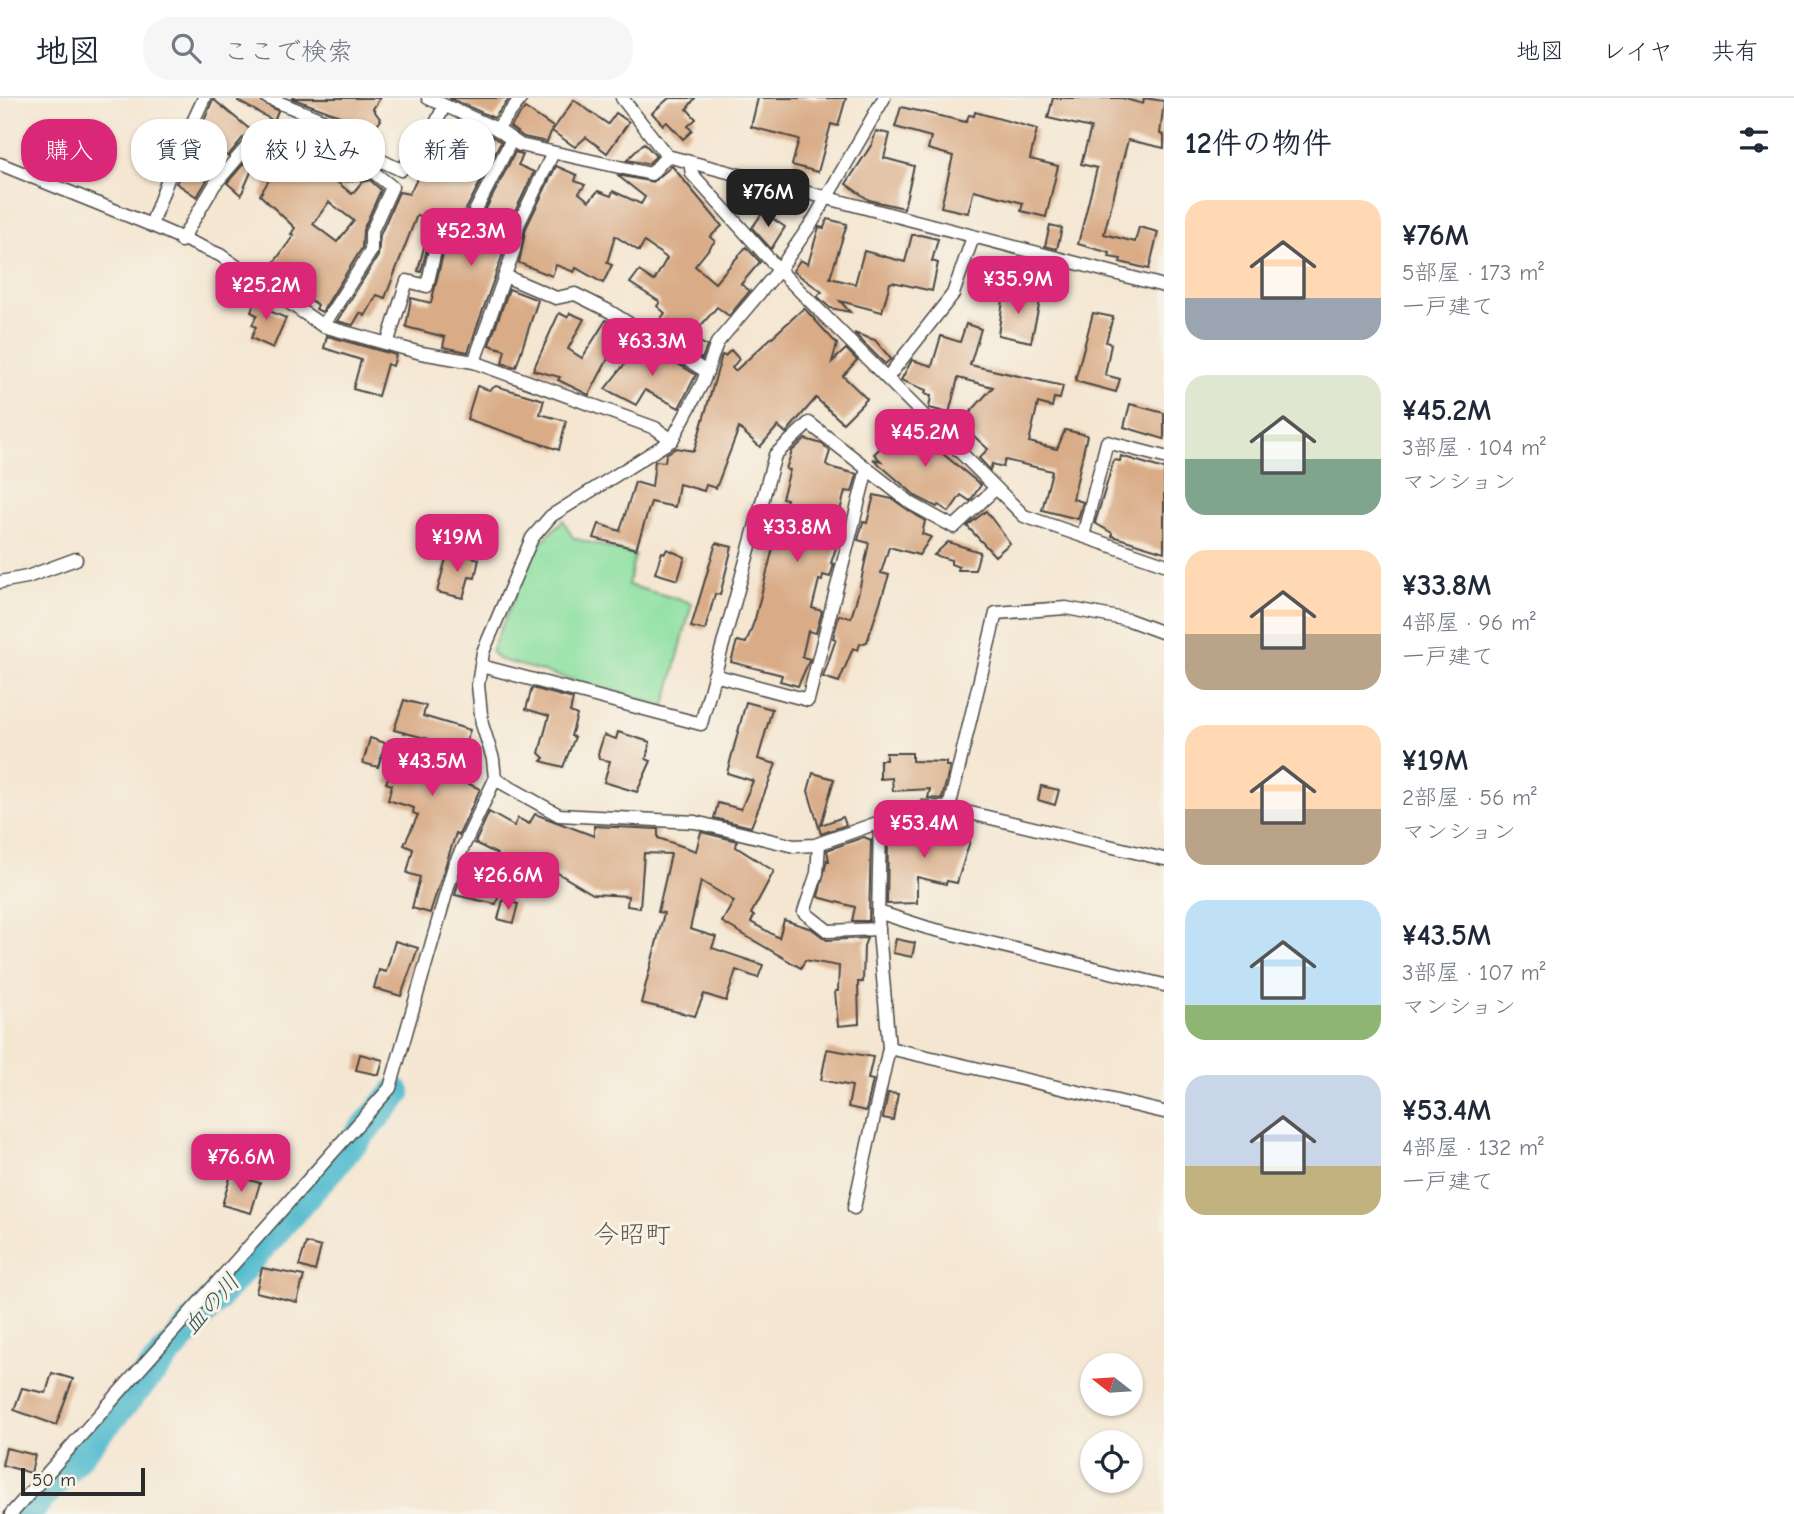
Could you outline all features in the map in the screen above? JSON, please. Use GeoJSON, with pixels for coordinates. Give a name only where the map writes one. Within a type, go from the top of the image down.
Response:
{"type":"FeatureCollection","features":[{"type":"Feature","properties":{"kind":"street"},"geometry":{"type":"LineString","coordinates":[[151,225],[173,165],[204,98]]}},
{"type":"Feature","properties":{"kind":"street"},"geometry":{"type":"LineString","coordinates":[[268,98],[323,119]]}},
{"type":"Feature","properties":{"kind":"street"},"geometry":{"type":"LineString","coordinates":[[428,98],[497,129],[512,139],[553,153],[651,174],[667,156]]}},
{"type":"Feature","properties":{"kind":"street"},"geometry":{"type":"LineString","coordinates":[[497,129],[521,98]]}},
{"type":"Feature","properties":{"kind":"street"},"geometry":{"type":"LineString","coordinates":[[622,98],[667,156],[1164,286]]}},
{"type":"Feature","properties":{"kind":"street"},"geometry":{"type":"LineString","coordinates":[[11,1514],[390,1088],[454,866],[495,779],[493,759],[482,724],[478,685],[483,652],[532,538],[551,516],[672,440],[707,372],[717,342],[779,270],[826,199],[884,98]]}},
{"type":"Feature","properties":{"kind":"street"},"geometry":{"type":"LineString","coordinates":[[438,119],[444,106]]}},
{"type":"Feature","properties":{"kind":"street"},"geometry":{"type":"LineString","coordinates":[[387,344],[407,281],[427,286],[437,242],[450,225],[464,233],[512,139]]}},
{"type":"Feature","properties":{"kind":"street"},"geometry":{"type":"LineString","coordinates":[[474,362],[505,276],[518,225],[553,153]]}},
{"type":"Feature","properties":{"kind":"street"},"geometry":{"type":"LineString","coordinates":[[181,241],[215,184],[241,154]]}},
{"type":"Feature","properties":{"kind":"street"},"geometry":{"type":"LineString","coordinates":[[690,163],[692,174],[779,270],[1024,516],[1164,564]]}},
{"type":"Feature","properties":{"kind":"street"},"geometry":{"type":"LineString","coordinates":[[0,164],[220,255],[323,326],[387,344],[474,362],[655,428],[672,440]]}},
{"type":"Feature","properties":{"kind":"street"},"geometry":{"type":"LineString","coordinates":[[323,326],[370,251],[371,233],[399,173]]}},
{"type":"Feature","properties":{"kind":"street"},"geometry":{"type":"LineString","coordinates":[[385,179],[391,187]]}},
{"type":"Feature","properties":{"kind":"street"},"geometry":{"type":"LineString","coordinates":[[887,378],[953,294],[973,237]]}},
{"type":"Feature","properties":{"kind":"street"},"geometry":{"type":"LineString","coordinates":[[505,276],[556,298],[575,295],[609,310],[707,372]]}},
{"type":"Feature","properties":{"kind":"street"},"geometry":{"type":"LineString","coordinates":[[481,666],[701,724],[775,455],[809,423],[912,504],[954,527],[996,488]]}},
{"type":"Feature","properties":{"kind":"street"},"geometry":{"type":"LineString","coordinates":[[1083,536],[1107,442],[1164,457]]}},
{"type":"Feature","properties":{"kind":"street"},"geometry":{"type":"LineString","coordinates":[[714,675],[808,700],[867,469]]}},
{"type":"Feature","properties":{"kind":"street"},"geometry":{"type":"LineString","coordinates":[[0,582],[27,577],[76,559]]}},
{"type":"Feature","properties":{"kind":"street"},"geometry":{"type":"LineString","coordinates":[[949,808],[996,613],[1066,608],[1129,620],[1164,633]]}},
{"type":"Feature","properties":{"kind":"street"},"geometry":{"type":"LineString","coordinates":[[495,779],[559,815],[675,819],[793,846],[819,844],[922,807],[949,808],[1164,859]]}},
{"type":"Feature","properties":{"kind":"street"},"geometry":{"type":"LineString","coordinates":[[854,1208],[889,1048],[878,912],[880,822]]}},
{"type":"Feature","properties":{"kind":"street"},"geometry":{"type":"LineString","coordinates":[[819,844],[817,873],[804,912],[828,931],[879,929]]}},
{"type":"Feature","properties":{"kind":"street"},"geometry":{"type":"LineString","coordinates":[[878,912],[928,928],[1164,985]]}},
{"type":"Feature","properties":{"kind":"street"},"geometry":{"type":"LineString","coordinates":[[889,1048],[1164,1112]]}},
{"type":"Feature","properties":{"kind":"green space"},"geometry":{"type":"Polygon","coordinates":[[[563,520],[573,538],[635,555],[628,585],[692,603],[665,706],[498,659],[491,651],[536,548],[563,520]]]}},
{"type":"Feature","properties":{"kind":"building"},"geometry":{"type":"Polygon","coordinates":[[[239,98],[255,98],[278,111],[275,119],[270,119],[238,101],[239,98]]]}},
{"type":"Feature","properties":{"kind":"building"},"geometry":{"type":"Polygon","coordinates":[[[291,98],[380,98],[373,109],[380,119],[346,119],[291,98]]]}},
{"type":"Feature","properties":{"kind":"building"},"geometry":{"type":"Polygon","coordinates":[[[449,98],[510,98],[494,118],[449,98]]]}},
{"type":"Feature","properties":{"kind":"building"},"geometry":{"type":"Polygon","coordinates":[[[669,98],[695,98],[687,109],[696,119],[688,126],[692,131],[683,139],[667,122],[663,125],[652,113],[669,98]]]}},
{"type":"Feature","properties":{"kind":"building"},"geometry":{"type":"Polygon","coordinates":[[[758,98],[846,98],[838,126],[831,124],[818,172],[792,165],[799,139],[751,127],[758,98]]]}},
{"type":"Feature","properties":{"kind":"building"},"geometry":{"type":"Polygon","coordinates":[[[1053,98],[1122,98],[1143,104],[1144,98],[1164,101],[1160,134],[1164,135],[1164,148],[1128,140],[1104,234],[1135,242],[1139,227],[1158,232],[1149,269],[1120,262],[1121,259],[1109,257],[1110,253],[1078,244],[1097,168],[1081,164],[1091,128],[1048,118],[1053,98]]]}},
{"type":"Feature","properties":{"kind":"building"},"geometry":{"type":"Polygon","coordinates":[[[213,99],[241,122],[241,140],[228,156],[227,119],[205,119],[213,99]]]}},
{"type":"Feature","properties":{"kind":"building"},"geometry":{"type":"Polygon","coordinates":[[[574,100],[608,124],[616,113],[629,122],[607,153],[586,137],[575,147],[552,131],[574,100]]]}},
{"type":"Feature","properties":{"kind":"building"},"geometry":{"type":"Polygon","coordinates":[[[901,107],[966,122],[969,115],[974,116],[975,112],[1037,129],[1030,159],[1058,166],[1046,217],[1021,211],[1023,203],[974,190],[968,213],[941,207],[953,156],[928,149],[931,137],[895,127],[901,107]]]}},
{"type":"Feature","properties":{"kind":"building"},"geometry":{"type":"Polygon","coordinates":[[[525,108],[553,127],[547,142],[524,137],[510,127],[525,108]]]}},
{"type":"Feature","properties":{"kind":"building"},"geometry":{"type":"Polygon","coordinates":[[[876,131],[890,134],[884,158],[914,166],[904,208],[869,200],[846,184],[872,144],[876,131]]]}},
{"type":"Feature","properties":{"kind":"building"},"geometry":{"type":"Polygon","coordinates":[[[495,138],[501,142],[495,154],[495,138]]]}},
{"type":"Feature","properties":{"kind":"building"},"geometry":{"type":"Polygon","coordinates":[[[644,143],[656,156],[648,164],[627,160],[644,143]]]}},
{"type":"Feature","properties":{"kind":"building"},"geometry":{"type":"Polygon","coordinates":[[[515,152],[523,155],[518,165],[534,172],[510,222],[505,248],[468,352],[443,347],[445,337],[406,327],[411,298],[431,303],[445,246],[452,236],[463,242],[471,238],[515,152]]]}},
{"type":"Feature","properties":{"kind":"building"},"geometry":{"type":"Polygon","coordinates":[[[556,166],[577,175],[575,181],[585,185],[579,193],[589,201],[598,191],[611,196],[613,191],[641,204],[645,197],[617,175],[653,182],[672,166],[722,226],[710,237],[715,241],[695,266],[715,283],[746,247],[760,262],[741,284],[750,291],[729,316],[717,307],[691,337],[707,346],[702,359],[653,328],[665,313],[657,306],[660,302],[630,283],[639,271],[654,281],[667,258],[644,242],[639,251],[615,236],[607,263],[612,265],[603,283],[576,268],[574,272],[556,265],[552,276],[519,263],[526,228],[556,166]]]}},
{"type":"Feature","properties":{"kind":"building"},"geometry":{"type":"Polygon","coordinates":[[[241,167],[241,182],[247,182],[241,195],[227,183],[241,167]]]}},
{"type":"Feature","properties":{"kind":"building"},"geometry":{"type":"Polygon","coordinates":[[[177,182],[206,182],[197,197],[177,182]]]}},
{"type":"Feature","properties":{"kind":"building"},"geometry":{"type":"Polygon","coordinates":[[[268,182],[337,182],[352,194],[362,182],[372,182],[381,190],[363,230],[362,248],[322,312],[316,309],[318,305],[283,281],[280,286],[265,275],[294,235],[291,234],[295,228],[260,195],[268,182]],[[329,202],[313,224],[337,242],[354,221],[329,202]]]}},
{"type":"Feature","properties":{"kind":"building"},"geometry":{"type":"Polygon","coordinates":[[[416,182],[480,182],[460,221],[446,217],[430,237],[421,272],[418,271],[431,219],[417,215],[385,298],[377,295],[365,316],[360,313],[353,325],[337,321],[378,256],[380,235],[399,192],[409,194],[416,182]]]}},
{"type":"Feature","properties":{"kind":"building"},"geometry":{"type":"Polygon","coordinates":[[[763,212],[785,227],[771,249],[752,228],[763,212]]]}},
{"type":"Feature","properties":{"kind":"building"},"geometry":{"type":"Polygon","coordinates":[[[827,219],[847,224],[830,278],[855,284],[864,251],[905,262],[912,235],[920,235],[938,239],[932,261],[938,263],[932,291],[893,282],[890,283],[882,312],[840,301],[850,312],[830,308],[817,296],[822,292],[793,271],[800,260],[808,264],[819,227],[824,228],[827,219]]]}},
{"type":"Feature","properties":{"kind":"building"},"geometry":{"type":"Polygon","coordinates":[[[1050,225],[1062,228],[1057,249],[1045,246],[1050,225]]]}},
{"type":"Feature","properties":{"kind":"building"},"geometry":{"type":"Polygon","coordinates":[[[1019,258],[1053,266],[1050,279],[1016,270],[1019,258]]]}},
{"type":"Feature","properties":{"kind":"building"},"geometry":{"type":"Polygon","coordinates":[[[1005,286],[1018,289],[1017,296],[1040,301],[1031,342],[998,335],[1005,286]]]}},
{"type":"Feature","properties":{"kind":"building"},"geometry":{"type":"Polygon","coordinates":[[[254,289],[271,301],[267,310],[286,318],[273,348],[251,338],[256,327],[252,325],[257,315],[251,312],[258,294],[254,289]]]}},
{"type":"Feature","properties":{"kind":"building"},"geometry":{"type":"Polygon","coordinates":[[[509,289],[538,300],[516,367],[502,363],[505,350],[489,345],[509,289]]]}},
{"type":"Feature","properties":{"kind":"building"},"geometry":{"type":"Polygon","coordinates":[[[804,308],[837,344],[832,362],[846,349],[857,360],[843,376],[867,399],[843,423],[816,398],[786,433],[778,426],[760,447],[739,428],[716,488],[706,485],[704,491],[679,484],[675,507],[651,502],[636,549],[594,538],[599,524],[620,531],[635,482],[652,487],[655,461],[665,462],[666,454],[676,448],[694,451],[722,355],[725,356],[731,350],[739,359],[732,368],[735,371],[804,308]]]}},
{"type":"Feature","properties":{"kind":"building"},"geometry":{"type":"Polygon","coordinates":[[[559,313],[567,317],[570,313],[584,319],[568,349],[582,358],[606,320],[623,330],[589,395],[558,380],[560,377],[533,370],[559,313]]]}},
{"type":"Feature","properties":{"kind":"building"},"geometry":{"type":"Polygon","coordinates":[[[1093,313],[1113,317],[1106,342],[1111,344],[1105,375],[1120,379],[1116,392],[1075,381],[1093,313]]]}},
{"type":"Feature","properties":{"kind":"building"},"geometry":{"type":"Polygon","coordinates":[[[966,324],[981,329],[970,365],[1063,386],[1060,399],[1054,398],[1052,407],[1038,403],[1029,442],[1057,449],[1065,430],[1087,435],[1073,499],[1083,502],[1078,519],[1042,510],[1052,471],[1005,460],[1003,467],[992,464],[990,470],[979,458],[988,449],[964,427],[971,419],[966,417],[993,387],[958,378],[949,413],[929,408],[931,396],[925,394],[926,390],[901,380],[912,360],[932,366],[941,336],[960,342],[966,324]]]}},
{"type":"Feature","properties":{"kind":"building"},"geometry":{"type":"Polygon","coordinates":[[[854,333],[875,340],[891,359],[885,364],[854,333]]]}},
{"type":"Feature","properties":{"kind":"building"},"geometry":{"type":"Polygon","coordinates":[[[327,336],[396,355],[393,366],[387,364],[378,396],[353,389],[361,360],[324,348],[327,336]]]}},
{"type":"Feature","properties":{"kind":"building"},"geometry":{"type":"Polygon","coordinates":[[[642,342],[696,375],[679,408],[645,390],[636,405],[605,389],[642,342]]]}},
{"type":"Feature","properties":{"kind":"building"},"geometry":{"type":"Polygon","coordinates":[[[477,386],[489,390],[496,386],[544,400],[540,414],[566,421],[559,450],[467,419],[477,386]]]}},
{"type":"Feature","properties":{"kind":"building"},"geometry":{"type":"Polygon","coordinates":[[[1130,404],[1164,413],[1164,439],[1124,427],[1130,404]]]}},
{"type":"Feature","properties":{"kind":"building"},"geometry":{"type":"Polygon","coordinates":[[[906,423],[921,434],[923,429],[935,441],[932,445],[981,485],[970,501],[961,495],[949,512],[939,505],[937,507],[917,497],[873,459],[881,461],[874,454],[906,423]]]}},
{"type":"Feature","properties":{"kind":"building"},"geometry":{"type":"Polygon","coordinates":[[[805,439],[822,444],[830,451],[826,464],[829,467],[857,474],[852,492],[845,491],[839,515],[846,517],[831,563],[834,564],[830,577],[823,575],[822,581],[819,580],[812,608],[822,611],[816,633],[808,631],[802,657],[810,659],[798,686],[780,681],[782,675],[731,662],[737,641],[746,643],[755,619],[774,544],[770,542],[771,538],[764,536],[768,521],[780,525],[787,499],[782,498],[790,470],[786,469],[792,451],[805,439]]]}},
{"type":"Feature","properties":{"kind":"building"},"geometry":{"type":"Polygon","coordinates":[[[1121,456],[1164,469],[1164,552],[1112,536],[1112,533],[1095,523],[1114,460],[1120,461],[1121,456]]]}},
{"type":"Feature","properties":{"kind":"building"},"geometry":{"type":"Polygon","coordinates":[[[874,495],[892,499],[925,521],[922,534],[931,537],[919,555],[889,547],[881,573],[889,575],[867,642],[860,644],[858,650],[853,648],[839,682],[823,677],[836,639],[833,638],[839,615],[851,618],[859,591],[869,543],[858,540],[863,522],[867,523],[874,495]]]}},
{"type":"Feature","properties":{"kind":"building"},"geometry":{"type":"Polygon","coordinates":[[[986,511],[1010,543],[995,556],[967,526],[986,511]]]}},
{"type":"Feature","properties":{"kind":"building"},"geometry":{"type":"Polygon","coordinates":[[[948,542],[980,552],[975,570],[958,570],[959,567],[951,564],[951,560],[934,555],[948,542]]]}},
{"type":"Feature","properties":{"kind":"building"},"geometry":{"type":"Polygon","coordinates":[[[716,543],[732,547],[720,595],[715,594],[705,630],[691,627],[716,543]]]}},
{"type":"Feature","properties":{"kind":"building"},"geometry":{"type":"Polygon","coordinates":[[[667,549],[685,557],[678,580],[655,573],[662,552],[665,553],[667,549]]]}},
{"type":"Feature","properties":{"kind":"building"},"geometry":{"type":"Polygon","coordinates":[[[448,551],[479,559],[475,578],[469,577],[463,598],[437,592],[448,551]]]}},
{"type":"Feature","properties":{"kind":"building"},"geometry":{"type":"Polygon","coordinates":[[[532,688],[573,699],[570,712],[577,715],[571,736],[575,737],[563,767],[541,761],[544,758],[539,753],[549,716],[526,709],[532,688]]]}},
{"type":"Feature","properties":{"kind":"building"},"geometry":{"type":"Polygon","coordinates":[[[404,700],[426,706],[423,716],[470,730],[454,777],[480,789],[459,835],[456,833],[430,913],[412,908],[420,877],[407,873],[413,849],[404,845],[418,815],[413,813],[414,808],[388,800],[392,785],[386,783],[394,763],[419,770],[429,739],[394,730],[404,700]]]}},
{"type":"Feature","properties":{"kind":"building"},"geometry":{"type":"Polygon","coordinates":[[[746,702],[772,709],[758,759],[776,764],[751,827],[714,818],[718,803],[741,809],[753,781],[727,773],[746,702]]]}},
{"type":"Feature","properties":{"kind":"building"},"geometry":{"type":"Polygon","coordinates":[[[618,732],[650,742],[646,759],[651,761],[637,792],[604,782],[610,761],[599,759],[598,754],[604,735],[616,739],[618,732]]]}},
{"type":"Feature","properties":{"kind":"building"},"geometry":{"type":"Polygon","coordinates":[[[370,738],[385,743],[378,767],[363,763],[370,738]]]}},
{"type":"Feature","properties":{"kind":"building"},"geometry":{"type":"Polygon","coordinates":[[[886,753],[912,753],[912,761],[946,762],[946,766],[950,766],[942,799],[928,798],[930,789],[893,791],[892,778],[880,779],[880,760],[886,760],[886,753]]]}},
{"type":"Feature","properties":{"kind":"building"},"geometry":{"type":"Polygon","coordinates":[[[813,773],[834,779],[821,825],[843,817],[846,825],[821,834],[808,791],[813,773]]]}},
{"type":"Feature","properties":{"kind":"building"},"geometry":{"type":"Polygon","coordinates":[[[1041,786],[1059,790],[1055,805],[1038,800],[1041,786]]]}},
{"type":"Feature","properties":{"kind":"building"},"geometry":{"type":"Polygon","coordinates":[[[489,812],[514,826],[518,818],[529,824],[535,814],[594,836],[594,826],[658,829],[658,838],[696,851],[701,832],[737,841],[736,847],[774,871],[751,914],[754,916],[751,922],[779,938],[784,920],[812,929],[827,940],[867,938],[864,946],[863,982],[858,982],[859,1024],[838,1026],[835,991],[838,991],[839,966],[805,960],[801,968],[722,922],[734,901],[701,881],[690,929],[716,937],[712,948],[763,965],[758,978],[736,970],[726,1001],[704,994],[695,1016],[641,1003],[664,913],[658,912],[671,854],[644,853],[640,908],[627,906],[628,896],[593,894],[544,865],[534,883],[507,868],[496,904],[455,895],[461,873],[483,879],[497,854],[475,843],[489,812]]]}},
{"type":"Feature","properties":{"kind":"building"},"geometry":{"type":"Polygon","coordinates":[[[926,816],[942,816],[940,830],[965,836],[964,840],[970,841],[957,883],[947,881],[946,884],[917,877],[917,903],[887,904],[888,839],[906,841],[909,826],[924,828],[926,816]]]}},
{"type":"Feature","properties":{"kind":"building"},"geometry":{"type":"Polygon","coordinates":[[[864,837],[871,840],[869,921],[852,921],[855,907],[818,897],[827,860],[829,861],[827,850],[864,837]]]}},
{"type":"Feature","properties":{"kind":"building"},"geometry":{"type":"Polygon","coordinates":[[[503,900],[518,904],[513,923],[498,919],[503,900]]]}},
{"type":"Feature","properties":{"kind":"building"},"geometry":{"type":"Polygon","coordinates":[[[896,939],[915,943],[912,957],[893,953],[896,939]]]}},
{"type":"Feature","properties":{"kind":"building"},"geometry":{"type":"Polygon","coordinates":[[[395,941],[418,948],[401,996],[374,988],[379,970],[386,972],[395,941]]]}},
{"type":"Feature","properties":{"kind":"building"},"geometry":{"type":"Polygon","coordinates":[[[827,1049],[873,1057],[868,1079],[873,1080],[866,1111],[848,1107],[852,1086],[821,1080],[827,1049]]]}},
{"type":"Feature","properties":{"kind":"building"},"geometry":{"type":"Polygon","coordinates":[[[360,1054],[383,1060],[379,1075],[356,1070],[360,1054]]]}},
{"type":"Feature","properties":{"kind":"building"},"geometry":{"type":"Polygon","coordinates":[[[888,1093],[898,1094],[893,1120],[883,1118],[888,1093]]]}},
{"type":"Feature","properties":{"kind":"building"},"geometry":{"type":"Polygon","coordinates":[[[231,1175],[260,1183],[251,1213],[222,1205],[231,1175]]]}},
{"type":"Feature","properties":{"kind":"building"},"geometry":{"type":"Polygon","coordinates":[[[306,1243],[321,1247],[315,1271],[299,1266],[306,1243]]]}},
{"type":"Feature","properties":{"kind":"building"},"geometry":{"type":"Polygon","coordinates":[[[262,1268],[304,1276],[297,1302],[256,1292],[262,1268]]]}},
{"type":"Feature","properties":{"kind":"building"},"geometry":{"type":"Polygon","coordinates":[[[52,1373],[73,1379],[56,1425],[14,1410],[22,1388],[46,1393],[52,1373]]]}},
{"type":"Feature","properties":{"kind":"building"},"geometry":{"type":"Polygon","coordinates":[[[6,1448],[35,1455],[31,1473],[2,1465],[6,1448]]]}},
{"type":"Feature","properties":{"kind":"waterway","name":"血の川"},"geometry":{"type":"LineString","coordinates":[[26,1514],[396,1093]]}},
{"type":"Feature","properties":{"kind":"district","name":"今昭町"},"geometry":{"type":"Point","coordinates":[632,1234]}}]}
